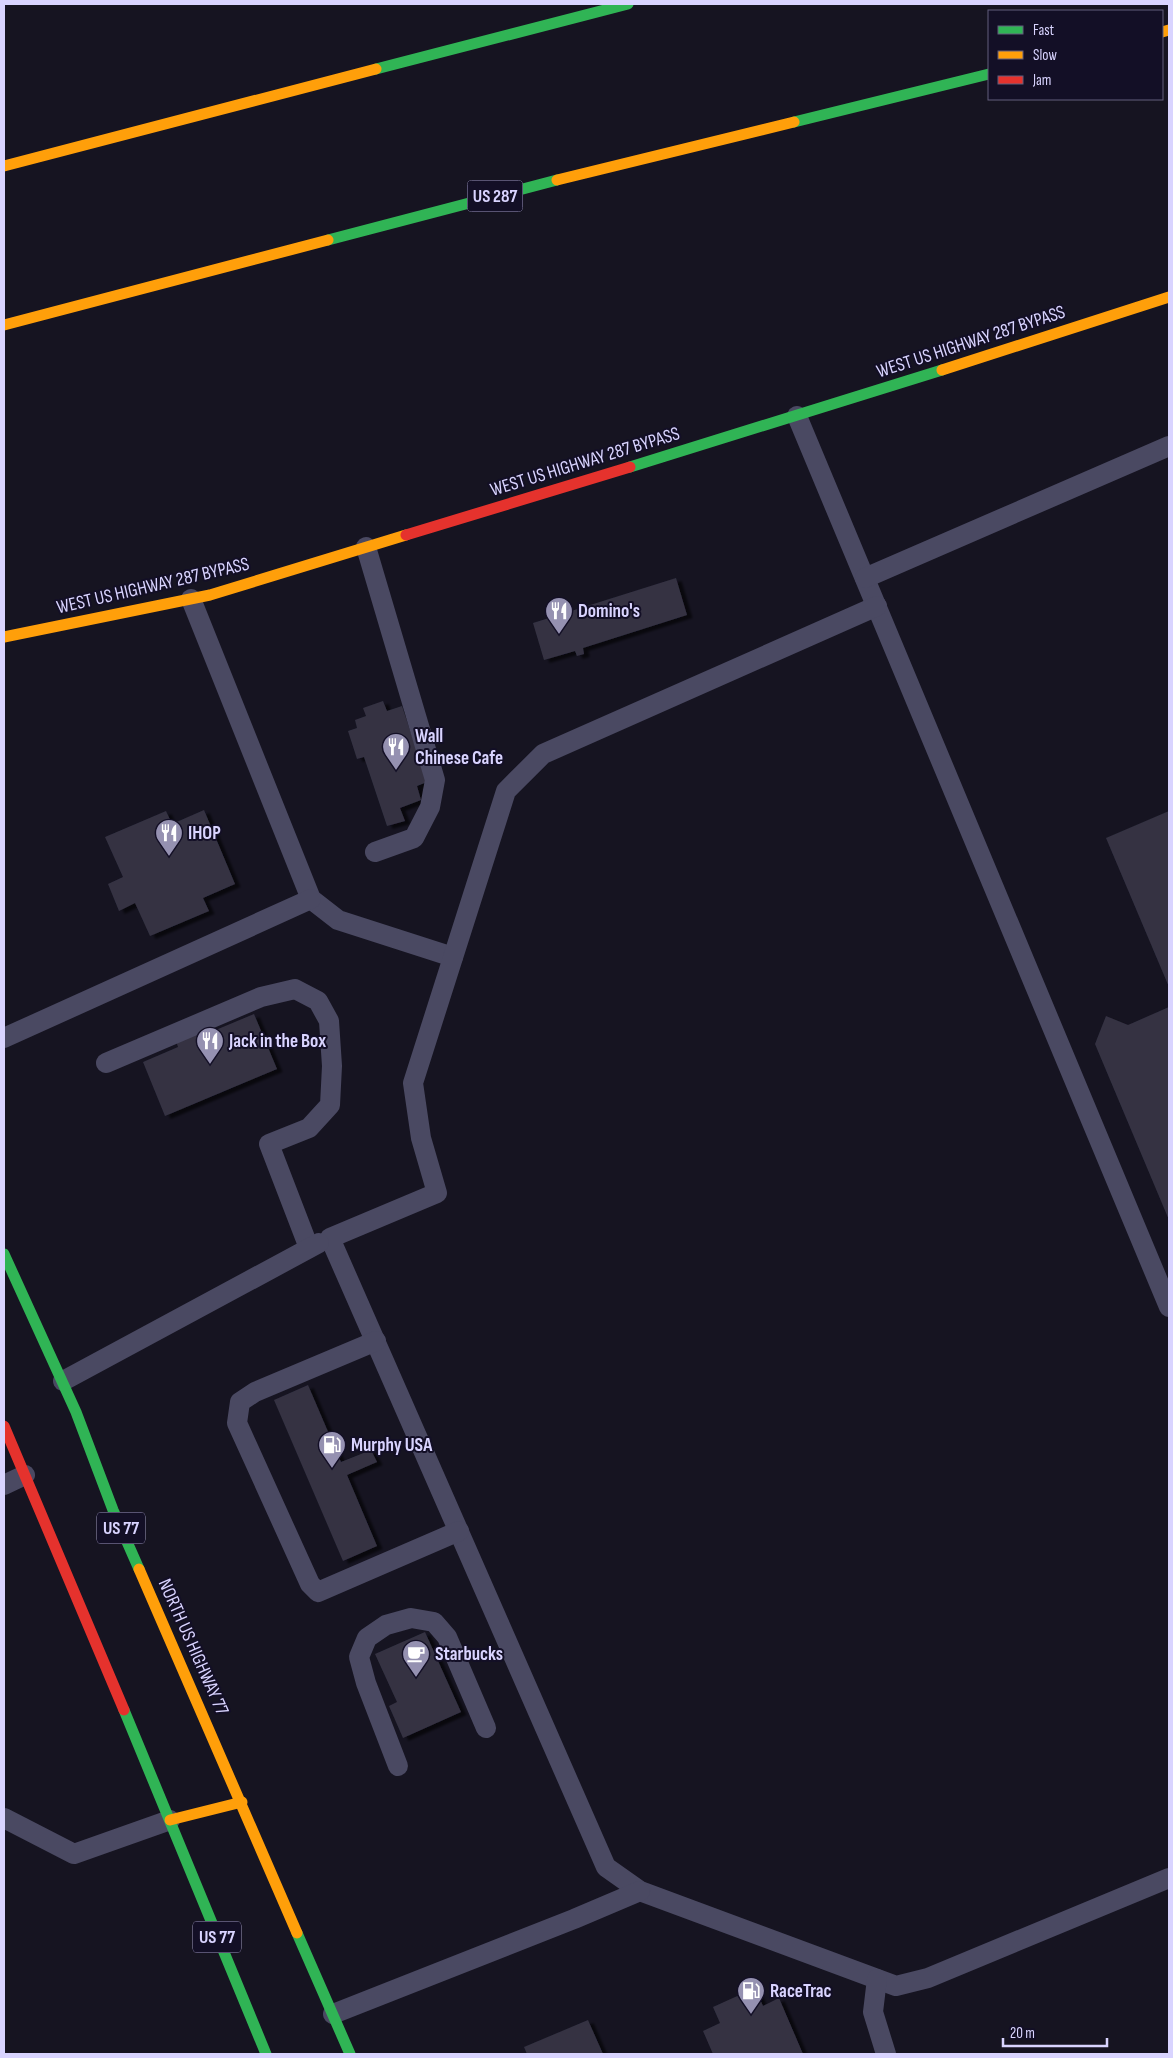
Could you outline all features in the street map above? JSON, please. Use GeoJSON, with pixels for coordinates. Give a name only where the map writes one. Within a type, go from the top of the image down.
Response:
{"type":"FeatureCollection","features":[{"type":"Feature","properties":{"kind":"main road"},"geometry":{"type":"LineString","coordinates":[[4,166],[628,4]]}},
{"type":"Feature","properties":{"kind":"main road","name":"US 287"},"geometry":{"type":"LineString","coordinates":[[4,326],[559,179],[988,74]]}},
{"type":"Feature","properties":{"kind":"main road","name":"WEST US HIGHWAY 287 BYPASS"},"geometry":{"type":"LineString","coordinates":[[4,638],[210,594],[797,416],[1169,297]]}},
{"type":"Feature","properties":{"kind":"main road","name":"NORTH US HIGHWAY 77"},"geometry":{"type":"LineString","coordinates":[[4,1254],[64,1381],[95,1458],[113,1510],[242,1802],[350,2054]]}},
{"type":"Feature","properties":{"kind":"main road","name":"US 77"},"geometry":{"type":"LineString","coordinates":[[4,1426],[266,2054]]}},
{"type":"Feature","properties":{"kind":"main road"},"geometry":{"type":"LineString","coordinates":[[170,1820],[242,1802]]}},
{"type":"Feature","properties":{"kind":"lane"},"geometry":{"type":"LineString","coordinates":[[797,416],[1169,1307]]}},
{"type":"Feature","properties":{"kind":"lane"},"geometry":{"type":"LineString","coordinates":[[865,578],[1169,446]]}},
{"type":"Feature","properties":{"kind":"lane"},"geometry":{"type":"LineString","coordinates":[[366,547],[435,780],[430,807],[414,838],[375,852]]}},
{"type":"Feature","properties":{"kind":"lane"},"geometry":{"type":"LineString","coordinates":[[191,599],[310,899],[338,920],[453,957]]}},
{"type":"Feature","properties":{"kind":"lane"},"geometry":{"type":"LineString","coordinates":[[64,1381],[308,1248],[437,1193],[421,1138],[413,1083],[506,791],[543,754],[877,606]]}},
{"type":"Feature","properties":{"kind":"lane"},"geometry":{"type":"LineString","coordinates":[[4,1038],[310,899]]}},
{"type":"Feature","properties":{"kind":"lane"},"geometry":{"type":"LineString","coordinates":[[106,1063],[260,998],[295,989],[318,1001],[329,1021],[332,1066],[330,1105],[309,1128],[269,1144],[308,1248]]}},
{"type":"Feature","properties":{"kind":"lane"},"geometry":{"type":"LineString","coordinates":[[330,1238],[606,1867],[640,1891],[896,1986],[928,1978],[1169,1878]]}},
{"type":"Feature","properties":{"kind":"lane"},"geometry":{"type":"LineString","coordinates":[[376,1341],[255,1392],[240,1402],[237,1423],[310,1584],[318,1592],[459,1531]]}},
{"type":"Feature","properties":{"kind":"lane"},"geometry":{"type":"LineString","coordinates":[[4,1485],[25,1475]]}},
{"type":"Feature","properties":{"kind":"lane"},"geometry":{"type":"LineString","coordinates":[[398,1766],[366,1683],[359,1657],[367,1638],[386,1625],[411,1618],[434,1622],[447,1637],[486,1728]]}},
{"type":"Feature","properties":{"kind":"lane"},"geometry":{"type":"LineString","coordinates":[[4,1818],[74,1854],[170,1820]]}},
{"type":"Feature","properties":{"kind":"lane"},"geometry":{"type":"LineString","coordinates":[[333,2014],[640,1891]]}},
{"type":"Feature","properties":{"kind":"lane"},"geometry":{"type":"LineString","coordinates":[[876,1979],[873,2012],[886,2054]]}},
{"type":"Feature","properties":{"kind":"building"},"geometry":{"type":"Polygon","coordinates":[[[676,578],[687,615],[583,648],[584,654],[577,656],[575,651],[544,660],[533,623],[676,578]]]}},
{"type":"Feature","properties":{"kind":"building","name":"Wall Chinese Cafe"},"geometry":{"type":"Polygon","coordinates":[[[383,701],[387,711],[402,706],[427,782],[417,786],[421,800],[400,808],[405,821],[387,826],[364,757],[357,759],[348,731],[357,728],[355,720],[366,716],[363,708],[383,701]]]}},
{"type":"Feature","properties":{"kind":"building","name":"IHOP"},"geometry":{"type":"Polygon","coordinates":[[[204,810],[235,884],[203,898],[209,911],[150,936],[135,903],[119,911],[108,884],[123,877],[105,837],[166,811],[172,824],[204,810]]]}},
{"type":"Feature","properties":{"kind":"building"},"geometry":{"type":"Polygon","coordinates":[[[1169,811],[1169,987],[1106,838],[1169,811]]]}},
{"type":"Feature","properties":{"kind":"building"},"geometry":{"type":"Polygon","coordinates":[[[1169,1007],[1169,1220],[1095,1044],[1106,1016],[1128,1025],[1169,1007]]]}},
{"type":"Feature","properties":{"kind":"building","name":"Jack in the Box"},"geometry":{"type":"Polygon","coordinates":[[[254,1014],[277,1069],[165,1116],[143,1062],[178,1047],[175,1037],[195,1028],[199,1037],[254,1014]]]}},
{"type":"Feature","properties":{"kind":"building","name":"Murphy USA"},"geometry":{"type":"Polygon","coordinates":[[[308,1385],[341,1462],[371,1450],[377,1462],[347,1475],[377,1546],[343,1561],[274,1400],[308,1385]]]}},
{"type":"Feature","properties":{"kind":"building","name":"Starbucks"},"geometry":{"type":"Polygon","coordinates":[[[425,1632],[461,1712],[403,1738],[389,1706],[397,1702],[375,1654],[425,1632]]]}},
{"type":"Feature","properties":{"kind":"building","name":"RaceTrac"},"geometry":{"type":"Polygon","coordinates":[[[755,1988],[763,2006],[779,1998],[803,2054],[713,2054],[703,2031],[720,2023],[713,2007],[755,1988]]]}},
{"type":"Feature","properties":{"kind":"building"},"geometry":{"type":"Polygon","coordinates":[[[588,2020],[603,2054],[527,2054],[524,2047],[588,2020]]]}},
{"type":"Feature","properties":{"kind":"traffic: fast"},"geometry":{"type":"LineString","coordinates":[[376,69],[628,4]]}},
{"type":"Feature","properties":{"kind":"traffic: fast"},"geometry":{"type":"LineString","coordinates":[[794,122],[988,74]]}},
{"type":"Feature","properties":{"kind":"traffic: fast"},"geometry":{"type":"LineString","coordinates":[[328,240],[557,180]]}},
{"type":"Feature","properties":{"kind":"traffic: fast"},"geometry":{"type":"LineString","coordinates":[[630,467],[942,370]]}},
{"type":"Feature","properties":{"kind":"traffic: fast"},"geometry":{"type":"LineString","coordinates":[[4,1254],[76,1412],[113,1510],[139,1569]]}},
{"type":"Feature","properties":{"kind":"traffic: fast"},"geometry":{"type":"LineString","coordinates":[[124,1710],[266,2054]]}},
{"type":"Feature","properties":{"kind":"traffic: fast"},"geometry":{"type":"LineString","coordinates":[[297,1933],[350,2054]]}},
{"type":"Feature","properties":{"kind":"traffic: slow"},"geometry":{"type":"LineString","coordinates":[[1163,32],[1169,30]]}},
{"type":"Feature","properties":{"kind":"traffic: slow"},"geometry":{"type":"LineString","coordinates":[[4,166],[376,69]]}},
{"type":"Feature","properties":{"kind":"traffic: slow"},"geometry":{"type":"LineString","coordinates":[[557,180],[794,122]]}},
{"type":"Feature","properties":{"kind":"traffic: slow"},"geometry":{"type":"LineString","coordinates":[[4,325],[328,240]]}},
{"type":"Feature","properties":{"kind":"traffic: slow"},"geometry":{"type":"LineString","coordinates":[[942,370],[1169,297]]}},
{"type":"Feature","properties":{"kind":"traffic: slow"},"geometry":{"type":"LineString","coordinates":[[4,637],[210,595],[406,535]]}},
{"type":"Feature","properties":{"kind":"traffic: slow"},"geometry":{"type":"LineString","coordinates":[[139,1569],[297,1933]]}},
{"type":"Feature","properties":{"kind":"traffic: slow"},"geometry":{"type":"LineString","coordinates":[[170,1820],[242,1802]]}},
{"type":"Feature","properties":{"kind":"traffic: jam"},"geometry":{"type":"LineString","coordinates":[[406,535],[630,467]]}},
{"type":"Feature","properties":{"kind":"traffic: jam"},"geometry":{"type":"LineString","coordinates":[[4,1426],[124,1710]]}},
{"type":"Feature","properties":{"kind":"place","name":"Domino's"},"geometry":{"type":"Point","coordinates":[559,635]}},
{"type":"Feature","properties":{"kind":"place","name":"Wall Chinese Cafe"},"geometry":{"type":"Point","coordinates":[396,771]}},
{"type":"Feature","properties":{"kind":"place","name":"IHOP"},"geometry":{"type":"Point","coordinates":[169,857]}},
{"type":"Feature","properties":{"kind":"place","name":"Jack in the Box"},"geometry":{"type":"Point","coordinates":[210,1065]}},
{"type":"Feature","properties":{"kind":"place","name":"Murphy USA"},"geometry":{"type":"Point","coordinates":[332,1469]}},
{"type":"Feature","properties":{"kind":"place","name":"Starbucks"},"geometry":{"type":"Point","coordinates":[416,1678]}},
{"type":"Feature","properties":{"kind":"place","name":"RaceTrac"},"geometry":{"type":"Point","coordinates":[751,2015]}}]}
